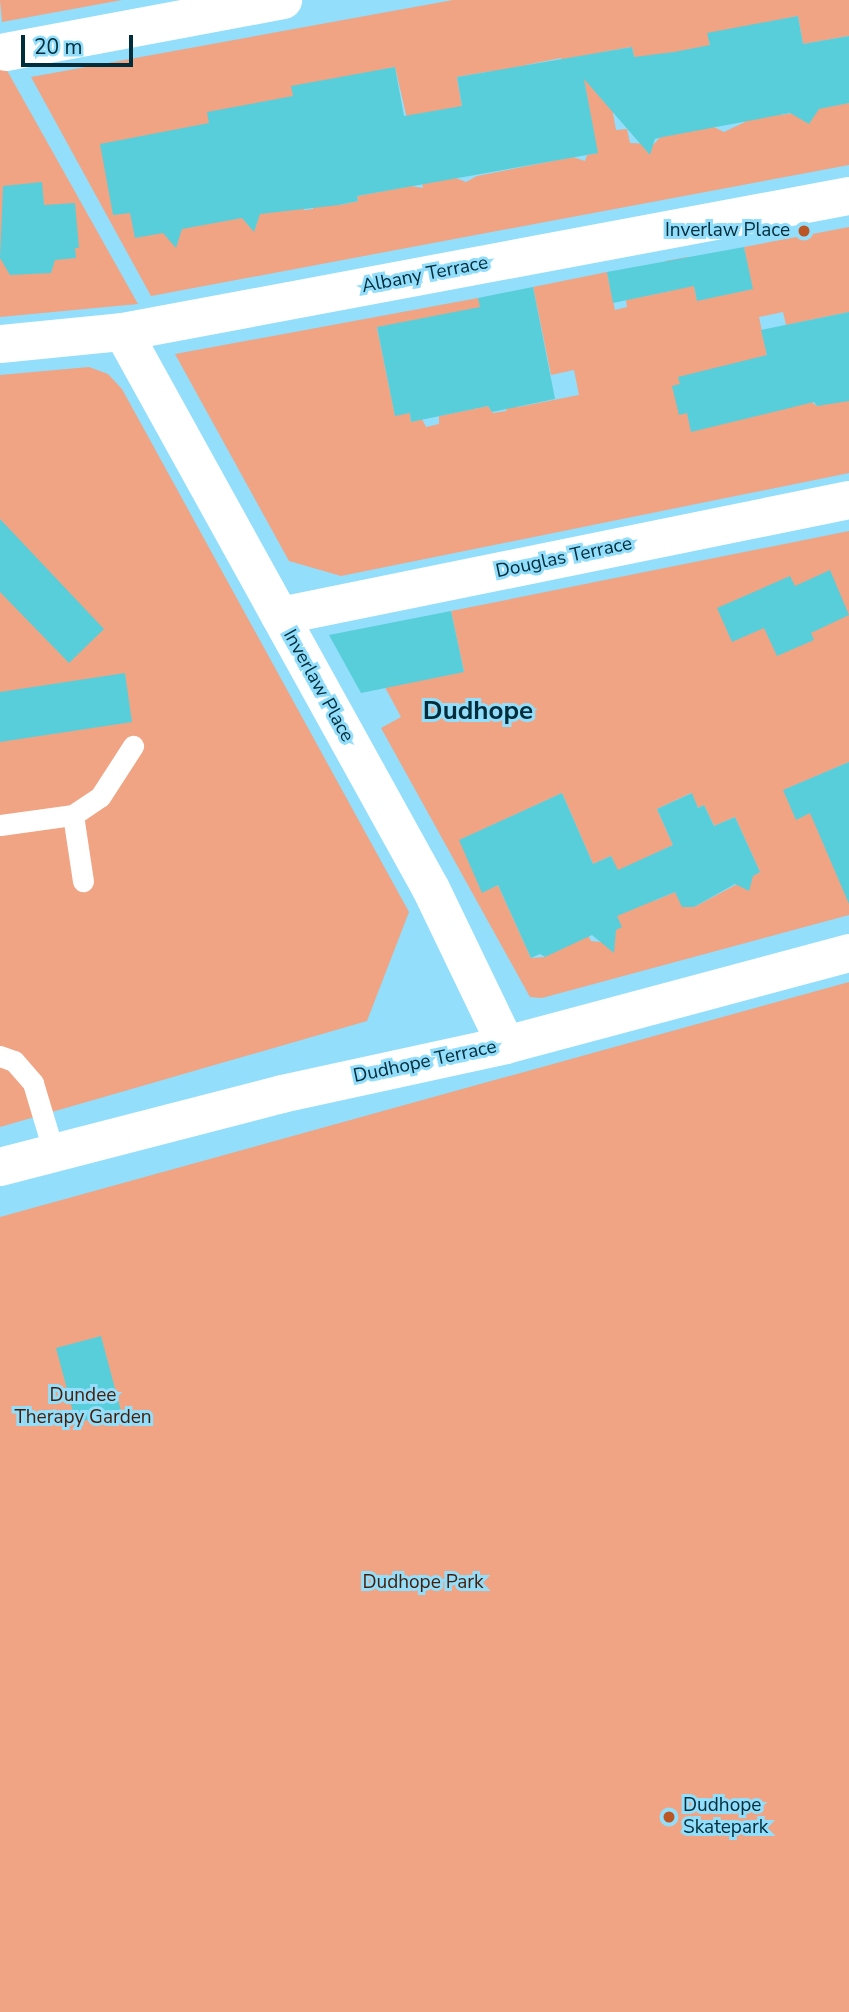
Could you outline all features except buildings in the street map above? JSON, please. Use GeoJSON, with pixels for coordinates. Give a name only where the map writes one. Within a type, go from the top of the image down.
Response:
{"type":"FeatureCollection","features":[{"type":"Feature","properties":{"kind":"street"},"geometry":{"type":"LineString","coordinates":[[6,52],[283,0]]}},
{"type":"Feature","properties":{"kind":"street","name":"Albany Terrace"},"geometry":{"type":"LineString","coordinates":[[0,344],[123,332],[849,196]]}},
{"type":"Feature","properties":{"kind":"street","name":"Inverlaw Place"},"geometry":{"type":"LineString","coordinates":[[123,332],[432,889],[506,1045]]}},
{"type":"Feature","properties":{"kind":"street","name":"Douglas Terrace"},"geometry":{"type":"LineString","coordinates":[[279,616],[849,500]]}},
{"type":"Feature","properties":{"kind":"street","name":"Dudhope Terrace"},"geometry":{"type":"LineString","coordinates":[[0,1167],[282,1094],[506,1045],[849,953]]}},
{"type":"Feature","properties":{"kind":"lane"},"geometry":{"type":"LineString","coordinates":[[0,825],[73,815],[100,797],[134,746]]}},
{"type":"Feature","properties":{"kind":"lane"},"geometry":{"type":"LineString","coordinates":[[73,815],[83,881]]}},
{"type":"Feature","properties":{"kind":"lane"},"geometry":{"type":"LineString","coordinates":[[0,1056],[14,1062],[33,1083],[54,1153]]}},
{"type":"Feature","properties":{"kind":"green space"},"geometry":{"type":"Polygon","coordinates":[[[0,0],[122,0],[2,22],[0,0]]]}},
{"type":"Feature","properties":{"kind":"green space"},"geometry":{"type":"Polygon","coordinates":[[[453,0],[849,0],[849,36],[803,44],[798,16],[764,23],[781,115],[849,103],[849,165],[151,296],[31,77],[453,0]],[[708,33],[712,59],[674,52],[637,73],[632,47],[602,52],[616,130],[627,129],[630,143],[654,144],[662,135],[712,126],[724,132],[745,122],[708,33]],[[561,58],[526,65],[531,95],[498,101],[492,71],[457,77],[462,107],[456,178],[466,182],[477,176],[573,157],[585,161],[587,155],[597,153],[585,85],[566,89],[561,58]],[[395,67],[360,74],[300,135],[304,210],[313,209],[314,203],[340,205],[358,201],[357,196],[411,186],[423,188],[395,67]]]}},
{"type":"Feature","properties":{"kind":"green space"},"geometry":{"type":"Polygon","coordinates":[[[0,58],[138,304],[0,317],[0,58]]]}},
{"type":"Feature","properties":{"kind":"green space"},"geometry":{"type":"Polygon","coordinates":[[[849,227],[849,312],[786,325],[783,312],[759,317],[770,370],[817,406],[849,393],[849,473],[341,576],[289,561],[175,354],[478,298],[499,326],[377,328],[395,415],[410,413],[411,422],[422,419],[426,427],[439,424],[439,416],[488,406],[493,413],[506,411],[508,403],[518,407],[579,395],[574,370],[551,375],[533,287],[607,272],[615,310],[627,307],[626,300],[670,291],[665,261],[688,257],[697,300],[752,289],[744,247],[849,227]]]}},
{"type":"Feature","properties":{"kind":"green space"},"geometry":{"type":"Polygon","coordinates":[[[89,367],[108,374],[122,389],[409,912],[367,1021],[0,1127],[0,375],[89,367]]]}},
{"type":"Feature","properties":{"kind":"green space"},"geometry":{"type":"Polygon","coordinates":[[[849,531],[849,762],[784,790],[796,819],[810,813],[849,846],[849,915],[542,998],[530,997],[381,728],[401,717],[372,663],[464,672],[451,611],[849,531]],[[562,793],[460,840],[482,892],[498,885],[531,958],[545,957],[587,933],[591,941],[601,942],[610,900],[615,865],[611,856],[593,864],[562,793]],[[691,793],[657,809],[673,845],[637,862],[654,901],[675,892],[694,907],[760,872],[735,817],[714,826],[704,805],[698,808],[691,793]]]}},
{"type":"Feature","properties":{"kind":"green space","name":"Dudhope Park"},"geometry":{"type":"Polygon","coordinates":[[[849,982],[849,2012],[0,2012],[0,1217],[849,982]]]}},
{"type":"Feature","properties":{"kind":"place","name":"Inverlaw Place"},"geometry":{"type":"Point","coordinates":[804,231]}},
{"type":"Feature","properties":{"kind":"place","name":"Dudhope Skatepark"},"geometry":{"type":"Point","coordinates":[669,1817]}},
{"type":"Feature","properties":{"kind":"district","name":"Dudhope"},"geometry":{"type":"Point","coordinates":[478,711]}},
{"type":"Feature","properties":{"kind":"park label","name":"Dundee Therapy Garden"},"geometry":{"type":"Point","coordinates":[83,1407]}}]}
